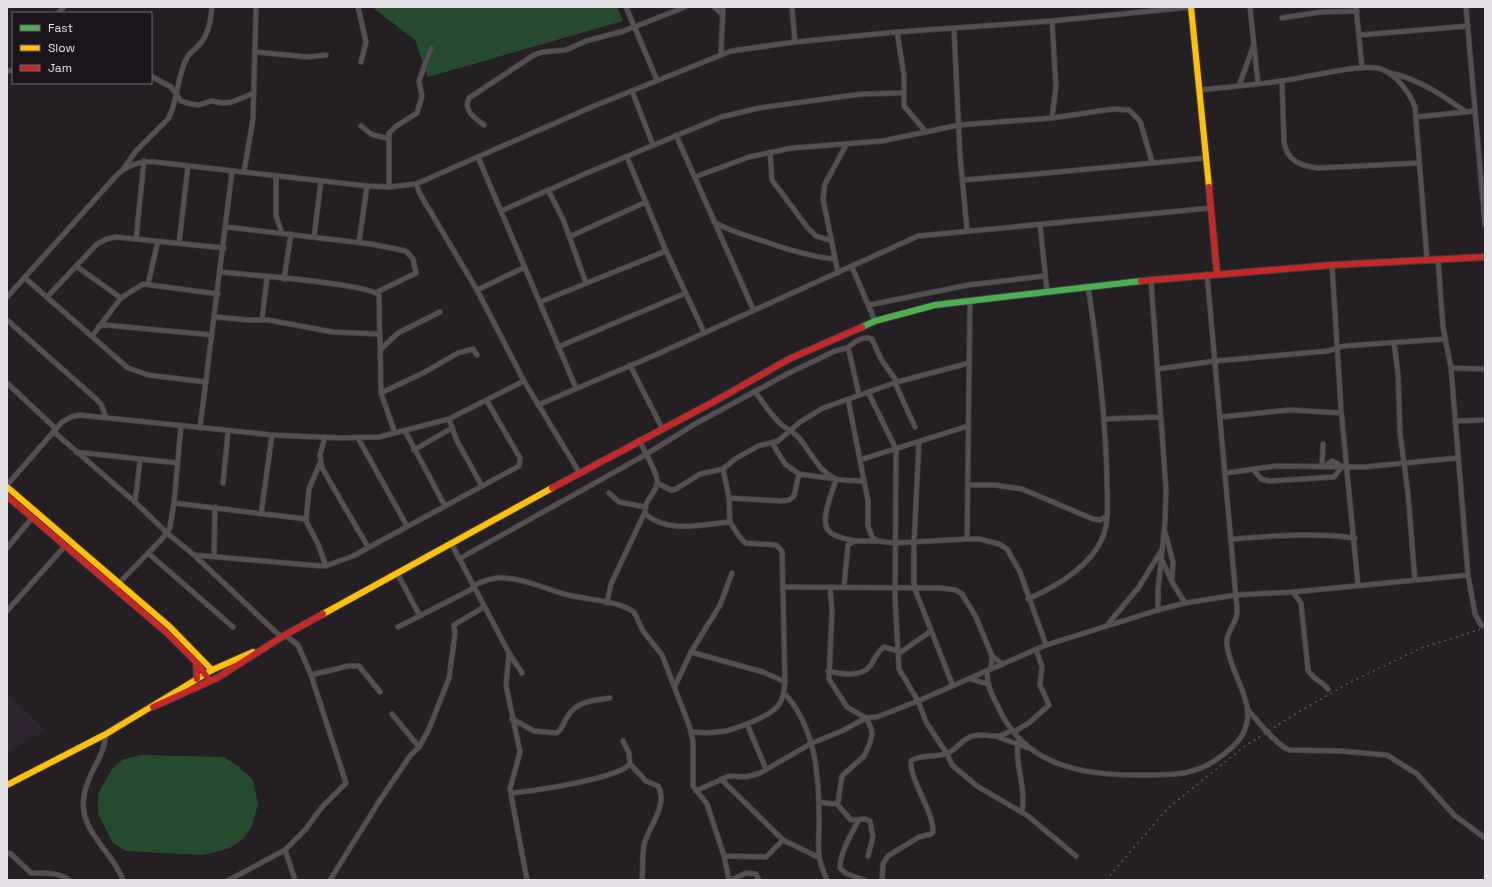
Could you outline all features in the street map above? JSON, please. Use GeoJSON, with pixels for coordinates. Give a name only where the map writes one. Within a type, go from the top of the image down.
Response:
{"type":"FeatureCollection","features":[{"type":"Feature","properties":{"kind":"main road"},"geometry":{"type":"LineString","coordinates":[[1192,7],[1217,274]]}},
{"type":"Feature","properties":{"kind":"main road"},"geometry":{"type":"LineString","coordinates":[[153,707],[209,682],[231,670],[283,636],[579,472],[717,400],[789,359],[875,321],[935,305],[1088,286],[1206,274],[1427,259],[1485,257]]}},
{"type":"Feature","properties":{"kind":"main road"},"geometry":{"type":"LineString","coordinates":[[7,486],[117,585],[167,633],[196,662],[206,675],[209,682]]}},
{"type":"Feature","properties":{"kind":"main road"},"geometry":{"type":"LineString","coordinates":[[7,496],[65,546],[170,627],[212,670]]}},
{"type":"Feature","properties":{"kind":"main road"},"geometry":{"type":"LineString","coordinates":[[7,785],[106,734],[212,670],[268,645]]}},
{"type":"Feature","properties":{"kind":"main road"},"geometry":{"type":"LineString","coordinates":[[196,662],[197,679]]}},
{"type":"Feature","properties":{"kind":"street"},"geometry":{"type":"LineString","coordinates":[[7,297],[124,168],[136,151],[168,119],[175,104],[184,64],[188,55],[200,44],[206,33],[211,20],[212,7]]}},
{"type":"Feature","properties":{"kind":"street"},"geometry":{"type":"LineString","coordinates":[[244,172],[251,137],[254,93],[256,7]]}},
{"type":"Feature","properties":{"kind":"street"},"geometry":{"type":"LineString","coordinates":[[358,7],[366,42],[361,62]]}},
{"type":"Feature","properties":{"kind":"street"},"geometry":{"type":"LineString","coordinates":[[626,7],[657,80]]}},
{"type":"Feature","properties":{"kind":"street"},"geometry":{"type":"LineString","coordinates":[[484,125],[470,113],[467,108],[468,98],[538,53],[566,50],[586,41],[635,27],[685,7]]}},
{"type":"Feature","properties":{"kind":"street"},"geometry":{"type":"LineString","coordinates":[[714,7],[723,15]]}},
{"type":"Feature","properties":{"kind":"street"},"geometry":{"type":"LineString","coordinates":[[721,54],[723,7]]}},
{"type":"Feature","properties":{"kind":"street"},"geometry":{"type":"LineString","coordinates":[[792,7],[795,42]]}},
{"type":"Feature","properties":{"kind":"street"},"geometry":{"type":"LineString","coordinates":[[124,168],[144,161],[367,186],[389,187],[416,184],[721,54],[795,42],[897,32],[1052,21],[1192,7]]}},
{"type":"Feature","properties":{"kind":"street"},"geometry":{"type":"LineString","coordinates":[[1250,7],[1258,84]]}},
{"type":"Feature","properties":{"kind":"street"},"geometry":{"type":"LineString","coordinates":[[1466,7],[1485,225]]}},
{"type":"Feature","properties":{"kind":"street"},"geometry":{"type":"LineString","coordinates":[[1282,18],[1320,12],[1357,9],[1362,68]]}},
{"type":"Feature","properties":{"kind":"street"},"geometry":{"type":"LineString","coordinates":[[1052,21],[1056,87],[1052,118]]}},
{"type":"Feature","properties":{"kind":"street"},"geometry":{"type":"LineString","coordinates":[[1360,35],[1468,26]]}},
{"type":"Feature","properties":{"kind":"street"},"geometry":{"type":"LineString","coordinates":[[954,29],[958,125],[967,230]]}},
{"type":"Feature","properties":{"kind":"street"},"geometry":{"type":"LineString","coordinates":[[897,32],[904,66],[903,93],[905,108],[926,132]]}},
{"type":"Feature","properties":{"kind":"street"},"geometry":{"type":"LineString","coordinates":[[1239,86],[1254,43]]}},
{"type":"Feature","properties":{"kind":"street"},"geometry":{"type":"LineString","coordinates":[[389,187],[389,131],[417,112],[421,101],[420,78],[431,48]]}},
{"type":"Feature","properties":{"kind":"street"},"geometry":{"type":"LineString","coordinates":[[255,52],[308,57],[326,56]]}},
{"type":"Feature","properties":{"kind":"street"},"geometry":{"type":"LineString","coordinates":[[1199,90],[1282,81],[1362,68],[1380,69],[1414,80],[1445,97],[1466,112]]}},
{"type":"Feature","properties":{"kind":"street"},"geometry":{"type":"LineString","coordinates":[[1389,73],[1411,97],[1416,117],[1427,259]]}},
{"type":"Feature","properties":{"kind":"street"},"geometry":{"type":"LineString","coordinates":[[152,77],[171,87],[176,96],[187,103],[199,105],[211,101],[223,103],[232,102],[254,93]]}},
{"type":"Feature","properties":{"kind":"street"},"geometry":{"type":"LineString","coordinates":[[1282,81],[1285,150],[1294,161],[1307,167],[1318,168],[1419,164]]}},
{"type":"Feature","properties":{"kind":"street"},"geometry":{"type":"LineString","coordinates":[[632,91],[653,145]]}},
{"type":"Feature","properties":{"kind":"street"},"geometry":{"type":"LineString","coordinates":[[501,211],[721,117],[759,108],[862,94],[903,93]]}},
{"type":"Feature","properties":{"kind":"street"},"geometry":{"type":"LineString","coordinates":[[695,177],[749,157],[792,148],[846,145],[891,140],[958,125],[1052,118],[1113,109],[1129,110],[1140,121],[1152,162]]}},
{"type":"Feature","properties":{"kind":"street"},"geometry":{"type":"LineString","coordinates":[[1416,117],[1475,111]]}},
{"type":"Feature","properties":{"kind":"street"},"geometry":{"type":"LineString","coordinates":[[361,126],[371,134],[389,139]]}},
{"type":"Feature","properties":{"kind":"street"},"geometry":{"type":"LineString","coordinates":[[676,135],[753,309]]}},
{"type":"Feature","properties":{"kind":"street"},"geometry":{"type":"LineString","coordinates":[[838,273],[824,209],[823,190],[846,145]]}},
{"type":"Feature","properties":{"kind":"street"},"geometry":{"type":"LineString","coordinates":[[770,152],[771,178],[780,191],[807,227],[816,236],[832,241]]}},
{"type":"Feature","properties":{"kind":"street"},"geometry":{"type":"LineString","coordinates":[[478,157],[576,388]]}},
{"type":"Feature","properties":{"kind":"street"},"geometry":{"type":"LineString","coordinates":[[627,157],[666,251],[704,332]]}},
{"type":"Feature","properties":{"kind":"street"},"geometry":{"type":"LineString","coordinates":[[962,180],[1026,176],[1152,162],[1206,158]]}},
{"type":"Feature","properties":{"kind":"street"},"geometry":{"type":"LineString","coordinates":[[136,239],[144,161]]}},
{"type":"Feature","properties":{"kind":"street"},"geometry":{"type":"LineString","coordinates":[[179,243],[188,166]]}},
{"type":"Feature","properties":{"kind":"street"},"geometry":{"type":"LineString","coordinates":[[200,428],[224,248],[232,172]]}},
{"type":"Feature","properties":{"kind":"street"},"geometry":{"type":"LineString","coordinates":[[276,177],[276,216],[282,233]]}},
{"type":"Feature","properties":{"kind":"street"},"geometry":{"type":"LineString","coordinates":[[314,237],[321,181]]}},
{"type":"Feature","properties":{"kind":"street"},"geometry":{"type":"LineString","coordinates":[[416,184],[477,290],[524,381],[579,472]]}},
{"type":"Feature","properties":{"kind":"street"},"geometry":{"type":"LineString","coordinates":[[359,242],[367,186]]}},
{"type":"Feature","properties":{"kind":"street"},"geometry":{"type":"LineString","coordinates":[[548,190],[571,236],[586,283]]}},
{"type":"Feature","properties":{"kind":"street"},"geometry":{"type":"LineString","coordinates":[[571,236],[646,202]]}},
{"type":"Feature","properties":{"kind":"street"},"geometry":{"type":"LineString","coordinates":[[538,404],[660,353],[753,309],[852,267],[918,236],[967,230],[1211,208]]}},
{"type":"Feature","properties":{"kind":"street"},"geometry":{"type":"LineString","coordinates":[[714,222],[740,235],[812,256],[835,259]]}},
{"type":"Feature","properties":{"kind":"street"},"geometry":{"type":"LineString","coordinates":[[1040,224],[1047,291]]}},
{"type":"Feature","properties":{"kind":"street"},"geometry":{"type":"LineString","coordinates":[[221,272],[335,284],[376,292],[414,275],[417,271],[406,250],[359,242],[226,227]]}},
{"type":"Feature","properties":{"kind":"street"},"geometry":{"type":"LineString","coordinates":[[284,279],[291,234]]}},
{"type":"Feature","properties":{"kind":"street"},"geometry":{"type":"LineString","coordinates":[[47,297],[97,244],[107,239],[116,237],[224,248]]}},
{"type":"Feature","properties":{"kind":"street"},"geometry":{"type":"LineString","coordinates":[[148,284],[158,241]]}},
{"type":"Feature","properties":{"kind":"street"},"geometry":{"type":"LineString","coordinates":[[540,302],[666,251]]}},
{"type":"Feature","properties":{"kind":"street"},"geometry":{"type":"LineString","coordinates":[[1438,259],[1445,339],[1451,368],[1457,458],[1468,575],[1475,614],[1481,625],[1485,626]]}},
{"type":"Feature","properties":{"kind":"street"},"geometry":{"type":"LineString","coordinates":[[76,266],[121,298]]}},
{"type":"Feature","properties":{"kind":"street"},"geometry":{"type":"LineString","coordinates":[[1332,266],[1345,466],[1355,538],[1358,586]]}},
{"type":"Feature","properties":{"kind":"street"},"geometry":{"type":"LineString","coordinates":[[852,267],[875,321]]}},
{"type":"Feature","properties":{"kind":"street"},"geometry":{"type":"LineString","coordinates":[[477,290],[524,268]]}},
{"type":"Feature","properties":{"kind":"street"},"geometry":{"type":"LineString","coordinates":[[992,656],[987,684],[1004,720],[1019,738],[1030,748],[1062,765],[1097,775],[1158,775],[1191,772],[1212,764],[1242,737],[1246,726],[1248,709],[1245,696],[1238,682],[1227,646],[1228,634],[1237,620],[1236,595],[1221,417],[1206,274]]}},
{"type":"Feature","properties":{"kind":"street"},"geometry":{"type":"LineString","coordinates":[[869,305],[968,285],[1045,276]]}},
{"type":"Feature","properties":{"kind":"street"},"geometry":{"type":"LineString","coordinates":[[262,320],[267,277]]}},
{"type":"Feature","properties":{"kind":"street"},"geometry":{"type":"LineString","coordinates":[[25,278],[128,368],[136,372],[206,382]]}},
{"type":"Feature","properties":{"kind":"street"},"geometry":{"type":"LineString","coordinates":[[1151,280],[1166,489],[1165,530],[1158,589],[1158,610]]}},
{"type":"Feature","properties":{"kind":"street"},"geometry":{"type":"LineString","coordinates":[[92,336],[121,298],[134,288],[148,284],[218,294]]}},
{"type":"Feature","properties":{"kind":"street"},"geometry":{"type":"LineString","coordinates":[[1028,599],[1062,580],[1086,560],[1101,541],[1106,529],[1107,516],[1102,386],[1088,286]]}},
{"type":"Feature","properties":{"kind":"street"},"geometry":{"type":"LineString","coordinates":[[376,292],[380,298],[379,334],[382,393],[395,433]]}},
{"type":"Feature","properties":{"kind":"street"},"geometry":{"type":"LineString","coordinates":[[558,347],[686,293]]}},
{"type":"Feature","properties":{"kind":"street"},"geometry":{"type":"LineString","coordinates":[[967,539],[970,300]]}},
{"type":"Feature","properties":{"kind":"street"},"geometry":{"type":"LineString","coordinates":[[380,350],[398,333],[440,312]]}},
{"type":"Feature","properties":{"kind":"street"},"geometry":{"type":"LineString","coordinates":[[215,317],[262,320],[333,332],[379,334]]}},
{"type":"Feature","properties":{"kind":"street"},"geometry":{"type":"LineString","coordinates":[[7,320],[95,398],[101,404],[106,418]]}},
{"type":"Feature","properties":{"kind":"street"},"geometry":{"type":"LineString","coordinates":[[99,326],[111,325],[212,335]]}},
{"type":"Feature","properties":{"kind":"street"},"geometry":{"type":"LineString","coordinates":[[459,559],[755,391],[835,351],[847,348],[856,341],[864,338],[872,339],[896,383],[915,427]]}},
{"type":"Feature","properties":{"kind":"street"},"geometry":{"type":"LineString","coordinates":[[1158,369],[1215,361],[1328,351],[1337,347],[1445,339]]}},
{"type":"Feature","properties":{"kind":"street"},"geometry":{"type":"LineString","coordinates":[[1394,343],[1398,374],[1400,432],[1415,580]]}},
{"type":"Feature","properties":{"kind":"street"},"geometry":{"type":"LineString","coordinates":[[847,348],[859,394]]}},
{"type":"Feature","properties":{"kind":"street"},"geometry":{"type":"LineString","coordinates":[[382,393],[463,351],[473,349],[477,355]]}},
{"type":"Feature","properties":{"kind":"street"},"geometry":{"type":"LineString","coordinates":[[658,483],[674,490],[700,474],[723,469],[744,454],[763,444],[778,441],[823,408],[859,394],[969,363]]}},
{"type":"Feature","properties":{"kind":"street"},"geometry":{"type":"LineString","coordinates":[[630,365],[662,428]]}},
{"type":"Feature","properties":{"kind":"street"},"geometry":{"type":"LineString","coordinates":[[1451,368],[1485,369]]}},
{"type":"Feature","properties":{"kind":"street"},"geometry":{"type":"LineString","coordinates":[[7,486],[55,431],[70,417],[80,415],[228,432],[272,435],[358,438],[379,437],[449,419],[524,381]]}},
{"type":"Feature","properties":{"kind":"street"},"geometry":{"type":"LineString","coordinates":[[7,384],[76,452],[135,502],[167,533],[194,555],[283,636],[298,646],[311,675],[346,783],[322,808],[306,830],[285,850],[258,863],[229,880]]}},
{"type":"Feature","properties":{"kind":"street"},"geometry":{"type":"LineString","coordinates":[[755,391],[766,408],[782,425],[791,430],[800,439],[817,465],[836,479]]}},
{"type":"Feature","properties":{"kind":"street"},"geometry":{"type":"LineString","coordinates":[[868,392],[896,448],[895,543],[897,652],[899,669],[918,701],[931,730],[947,754],[952,765],[969,780],[1022,812],[1076,856]]}},
{"type":"Feature","properties":{"kind":"street"},"geometry":{"type":"LineString","coordinates":[[848,399],[869,508],[868,526],[872,537],[877,541]]}},
{"type":"Feature","properties":{"kind":"street"},"geometry":{"type":"LineString","coordinates":[[194,555],[326,566],[353,556],[519,466],[521,462],[520,458],[486,401]]}},
{"type":"Feature","properties":{"kind":"street"},"geometry":{"type":"LineString","coordinates":[[1221,417],[1290,410],[1341,413]]}},
{"type":"Feature","properties":{"kind":"street"},"geometry":{"type":"LineString","coordinates":[[1104,419],[1160,417]]}},
{"type":"Feature","properties":{"kind":"street"},"geometry":{"type":"LineString","coordinates":[[449,419],[462,450],[482,486]]}},
{"type":"Feature","properties":{"kind":"street"},"geometry":{"type":"LineString","coordinates":[[1454,421],[1485,420]]}},
{"type":"Feature","properties":{"kind":"street"},"geometry":{"type":"LineString","coordinates":[[117,585],[167,533],[172,519],[181,426]]}},
{"type":"Feature","properties":{"kind":"street"},"geometry":{"type":"LineString","coordinates":[[860,460],[968,426]]}},
{"type":"Feature","properties":{"kind":"street"},"geometry":{"type":"LineString","coordinates":[[414,450],[452,428]]}},
{"type":"Feature","properties":{"kind":"street"},"geometry":{"type":"LineString","coordinates":[[405,431],[445,506]]}},
{"type":"Feature","properties":{"kind":"street"},"geometry":{"type":"LineString","coordinates":[[223,483],[228,432]]}},
{"type":"Feature","properties":{"kind":"street"},"geometry":{"type":"LineString","coordinates":[[261,514],[272,435]]}},
{"type":"Feature","properties":{"kind":"street"},"geometry":{"type":"LineString","coordinates":[[325,437],[320,462],[309,488],[306,519],[307,526],[318,544],[326,566]]}},
{"type":"Feature","properties":{"kind":"street"},"geometry":{"type":"LineString","coordinates":[[358,438],[407,526]]}},
{"type":"Feature","properties":{"kind":"street"},"geometry":{"type":"LineString","coordinates":[[608,603],[611,584],[645,510],[647,500],[658,483],[639,440]]}},
{"type":"Feature","properties":{"kind":"street"},"geometry":{"type":"LineString","coordinates":[[919,442],[914,542],[914,587],[953,686]]}},
{"type":"Feature","properties":{"kind":"street"},"geometry":{"type":"LineString","coordinates":[[772,443],[785,464],[799,474],[864,481]]}},
{"type":"Feature","properties":{"kind":"street"},"geometry":{"type":"LineString","coordinates":[[1322,444],[1323,466]]}},
{"type":"Feature","properties":{"kind":"street"},"geometry":{"type":"LineString","coordinates":[[76,452],[177,463]]}},
{"type":"Feature","properties":{"kind":"street"},"geometry":{"type":"LineString","coordinates":[[1226,473],[1287,466],[1364,467],[1457,458]]}},
{"type":"Feature","properties":{"kind":"street"},"geometry":{"type":"LineString","coordinates":[[135,502],[140,460]]}},
{"type":"Feature","properties":{"kind":"street"},"geometry":{"type":"LineString","coordinates":[[320,462],[368,547]]}},
{"type":"Feature","properties":{"kind":"street"},"geometry":{"type":"LineString","coordinates":[[1253,469],[1261,479],[1269,481],[1334,477],[1345,466]]}},
{"type":"Feature","properties":{"kind":"street"},"geometry":{"type":"LineString","coordinates":[[692,732],[726,731],[747,724],[776,708],[784,693],[783,587],[780,548],[776,545],[745,543],[738,536],[730,522],[729,498],[723,469]]}},
{"type":"Feature","properties":{"kind":"street"},"geometry":{"type":"LineString","coordinates":[[729,498],[772,502],[789,500],[794,496],[799,474]]}},
{"type":"Feature","properties":{"kind":"street"},"geometry":{"type":"LineString","coordinates":[[836,479],[825,518],[826,527],[832,534],[855,541],[895,543],[979,539],[999,544],[1007,549],[1020,572],[1028,599],[1046,645]]}},
{"type":"Feature","properties":{"kind":"street"},"geometry":{"type":"LineString","coordinates":[[968,485],[996,485],[1022,489],[1092,520],[1100,520],[1107,516]]}},
{"type":"Feature","properties":{"kind":"street"},"geometry":{"type":"LineString","coordinates":[[609,494],[619,502],[645,510],[649,518],[675,527],[730,522]]}},
{"type":"Feature","properties":{"kind":"street"},"geometry":{"type":"LineString","coordinates":[[174,503],[306,519]]}},
{"type":"Feature","properties":{"kind":"street"},"geometry":{"type":"LineString","coordinates":[[214,556],[215,508]]}},
{"type":"Feature","properties":{"kind":"street"},"geometry":{"type":"LineString","coordinates":[[7,548],[32,518]]}},
{"type":"Feature","properties":{"kind":"street"},"geometry":{"type":"LineString","coordinates":[[1165,530],[1173,562],[1172,582]]}},
{"type":"Feature","properties":{"kind":"street"},"geometry":{"type":"LineString","coordinates":[[1232,539],[1302,534],[1328,534],[1355,538]]}},
{"type":"Feature","properties":{"kind":"street"},"geometry":{"type":"LineString","coordinates":[[844,586],[848,548],[851,542],[855,541]]}},
{"type":"Feature","properties":{"kind":"street"},"geometry":{"type":"LineString","coordinates":[[451,543],[509,653],[522,673]]}},
{"type":"Feature","properties":{"kind":"street"},"geometry":{"type":"LineString","coordinates":[[7,611],[65,546]]}},
{"type":"Feature","properties":{"kind":"street"},"geometry":{"type":"LineString","coordinates":[[1107,625],[1139,587],[1162,550]]}},
{"type":"Feature","properties":{"kind":"street"},"geometry":{"type":"LineString","coordinates":[[148,553],[233,627]]}},
{"type":"Feature","properties":{"kind":"street"},"geometry":{"type":"LineString","coordinates":[[1162,559],[1172,582],[1185,603]]}},
{"type":"Feature","properties":{"kind":"street"},"geometry":{"type":"LineString","coordinates":[[397,573],[420,616]]}},
{"type":"Feature","properties":{"kind":"street"},"geometry":{"type":"LineString","coordinates":[[675,686],[691,652],[720,604],[732,573]]}},
{"type":"Feature","properties":{"kind":"street"},"geometry":{"type":"LineString","coordinates":[[696,791],[733,775],[751,776],[812,743],[842,731],[866,718],[877,717],[918,701],[1046,645],[1158,610],[1185,603],[1236,595],[1293,592],[1468,575]]}},
{"type":"Feature","properties":{"kind":"street"},"geometry":{"type":"LineString","coordinates":[[398,627],[485,580],[506,578],[526,581],[568,595],[608,603],[634,612],[643,631],[662,655],[692,732],[692,781],[696,791],[702,796],[707,804],[724,856],[730,880],[750,872],[756,874],[759,880]]}},
{"type":"Feature","properties":{"kind":"street"},"geometry":{"type":"LineString","coordinates":[[783,587],[844,586],[950,589],[962,594],[976,617],[992,656],[1002,664]]}},
{"type":"Feature","properties":{"kind":"street"},"geometry":{"type":"LineString","coordinates":[[830,587],[832,630],[828,671],[831,684],[843,703],[866,718],[871,728],[870,743],[861,761],[842,776],[839,799],[836,803]]}},
{"type":"Feature","properties":{"kind":"street"},"geometry":{"type":"LineString","coordinates":[[1293,592],[1301,603],[1308,670],[1311,676],[1323,683],[1328,689]]}},
{"type":"Feature","properties":{"kind":"street"},"geometry":{"type":"LineString","coordinates":[[330,880],[380,800],[410,756],[420,747],[436,714],[449,678],[455,634],[454,625],[484,607]]}},
{"type":"Feature","properties":{"kind":"street"},"geometry":{"type":"LineString","coordinates":[[828,671],[841,674],[857,673],[869,668],[878,652],[884,647],[890,648],[897,652],[906,649],[931,631]]}},
{"type":"Feature","properties":{"kind":"street"},"geometry":{"type":"LineString","coordinates":[[998,737],[1030,722],[1049,705],[1040,685],[1042,666],[1036,650]]}},
{"type":"Feature","properties":{"kind":"street"},"geometry":{"type":"LineString","coordinates":[[691,652],[763,672],[784,682]]}},
{"type":"Feature","properties":{"kind":"street"},"geometry":{"type":"LineString","coordinates":[[509,653],[506,685],[520,752],[511,782],[511,793],[527,880]]}},
{"type":"Feature","properties":{"kind":"street"},"geometry":{"type":"LineString","coordinates":[[311,675],[348,666],[359,666],[380,692]]}},
{"type":"Feature","properties":{"kind":"street"},"geometry":{"type":"LineString","coordinates":[[971,679],[987,684]]}},
{"type":"Feature","properties":{"kind":"street"},"geometry":{"type":"LineString","coordinates":[[784,693],[797,709],[812,743],[819,802],[818,857],[827,880]]}},
{"type":"Feature","properties":{"kind":"street"},"geometry":{"type":"LineString","coordinates":[[512,719],[534,731],[557,733],[562,729],[570,711],[587,702],[610,698]]}},
{"type":"Feature","properties":{"kind":"street"},"geometry":{"type":"LineString","coordinates":[[1248,709],[1266,732],[1275,738],[1284,748],[1289,750],[1375,753],[1394,759],[1423,779],[1454,815],[1485,838]]}},
{"type":"Feature","properties":{"kind":"street"},"geometry":{"type":"LineString","coordinates":[[392,714],[420,747]]}},
{"type":"Feature","properties":{"kind":"street"},"geometry":{"type":"LineString","coordinates":[[747,724],[766,769]]}},
{"type":"Feature","properties":{"kind":"street"},"geometry":{"type":"LineString","coordinates":[[106,734],[105,748],[89,778],[84,792],[84,803],[86,818],[96,840],[112,858],[119,869],[123,880]]}},
{"type":"Feature","properties":{"kind":"street"},"geometry":{"type":"LineString","coordinates":[[882,880],[883,864],[888,856],[919,837],[931,834],[933,832],[927,810],[912,769],[911,761],[915,758],[934,757],[947,754],[970,737],[978,735],[998,737],[1017,745],[1030,748]]}},
{"type":"Feature","properties":{"kind":"street"},"geometry":{"type":"LineString","coordinates":[[1019,738],[1017,745],[1017,761],[1024,798],[1022,812]]}},
{"type":"Feature","properties":{"kind":"street"},"geometry":{"type":"LineString","coordinates":[[623,740],[629,753],[630,764],[646,781],[658,786],[661,796],[660,807],[648,833],[644,846],[642,880]]}},
{"type":"Feature","properties":{"kind":"street"},"geometry":{"type":"LineString","coordinates":[[511,793],[582,781],[612,774],[630,764]]}},
{"type":"Feature","properties":{"kind":"street"},"geometry":{"type":"LineString","coordinates":[[721,779],[783,840],[818,857]]}},
{"type":"Feature","properties":{"kind":"street"},"geometry":{"type":"LineString","coordinates":[[819,802],[836,803],[851,820],[858,821],[868,819],[873,829],[872,842],[868,856]]}},
{"type":"Feature","properties":{"kind":"street"},"geometry":{"type":"LineString","coordinates":[[858,821],[846,846],[840,862],[840,868],[845,874],[864,880]]}},
{"type":"Feature","properties":{"kind":"street"},"geometry":{"type":"LineString","coordinates":[[724,856],[766,857],[777,844],[783,840]]}},
{"type":"Feature","properties":{"kind":"street"},"geometry":{"type":"LineString","coordinates":[[285,850],[295,880]]}},
{"type":"Feature","properties":{"kind":"street"},"geometry":{"type":"LineString","coordinates":[[7,853],[11,854],[31,873],[46,873],[66,878],[68,880]]}},
{"type":"Feature","properties":{"kind":"shaded area"},"geometry":{"type":"Polygon","coordinates":[[[7,694],[46,731],[7,753],[7,694]]]}},
{"type":"Feature","properties":{"kind":"green space"},"geometry":{"type":"Polygon","coordinates":[[[372,7],[617,7],[623,21],[428,77],[415,40],[372,7]]]}},
{"type":"Feature","properties":{"kind":"green space"},"geometry":{"type":"Polygon","coordinates":[[[140,755],[224,757],[238,766],[253,780],[258,804],[252,826],[244,838],[230,848],[204,855],[126,851],[113,843],[98,814],[98,794],[112,769],[122,760],[140,755]]]}},
{"type":"Feature","properties":{"kind":"railway"},"geometry":{"type":"LineString","coordinates":[[1106,880],[1168,808],[1245,746],[1347,684],[1421,648],[1485,628]]}},
{"type":"Feature","properties":{"kind":"traffic: fast"},"geometry":{"type":"LineString","coordinates":[[862,327],[875,321],[935,305],[1141,281]]}},
{"type":"Feature","properties":{"kind":"traffic: slow"},"geometry":{"type":"LineString","coordinates":[[1191,7],[1209,187]]}},
{"type":"Feature","properties":{"kind":"traffic: slow"},"geometry":{"type":"LineString","coordinates":[[7,487],[170,627],[212,670]]}},
{"type":"Feature","properties":{"kind":"traffic: slow"},"geometry":{"type":"LineString","coordinates":[[323,614],[552,488]]}},
{"type":"Feature","properties":{"kind":"traffic: slow"},"geometry":{"type":"LineString","coordinates":[[7,785],[106,734],[212,670],[253,652]]}},
{"type":"Feature","properties":{"kind":"traffic: jam"},"geometry":{"type":"LineString","coordinates":[[1209,187],[1217,274]]}},
{"type":"Feature","properties":{"kind":"traffic: jam"},"geometry":{"type":"LineString","coordinates":[[1141,281],[1332,265],[1485,257]]}},
{"type":"Feature","properties":{"kind":"traffic: jam"},"geometry":{"type":"LineString","coordinates":[[552,488],[717,400],[789,359],[862,327]]}},
{"type":"Feature","properties":{"kind":"traffic: jam"},"geometry":{"type":"LineString","coordinates":[[7,496],[167,633],[196,662],[207,677]]}},
{"type":"Feature","properties":{"kind":"traffic: jam"},"geometry":{"type":"LineString","coordinates":[[153,707],[217,678],[285,635],[323,614]]}},
{"type":"Feature","properties":{"kind":"traffic: jam"},"geometry":{"type":"LineString","coordinates":[[196,662],[197,679]]}}]}
